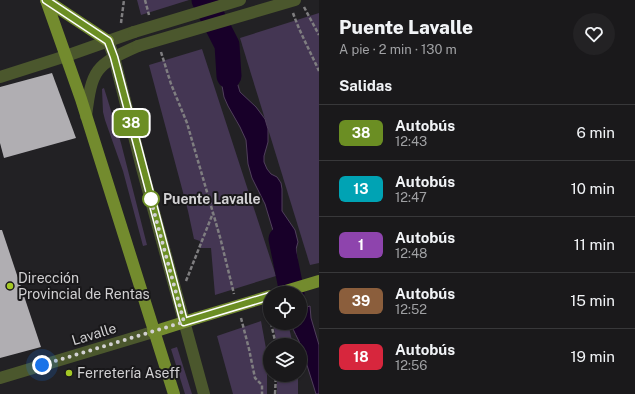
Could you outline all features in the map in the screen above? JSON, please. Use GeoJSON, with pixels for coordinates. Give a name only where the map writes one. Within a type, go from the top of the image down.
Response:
{"type":"FeatureCollection","features":[{"type":"Feature","properties":{"kind":"main road"},"geometry":{"type":"LineString","coordinates":[[46,0],[108,41]]}},
{"type":"Feature","properties":{"kind":"main road"},"geometry":{"type":"LineString","coordinates":[[46,0],[86,116],[153,332],[174,394]]}},
{"type":"Feature","properties":{"kind":"main road"},"geometry":{"type":"LineString","coordinates":[[302,286],[319,281]]}},
{"type":"Feature","properties":{"kind":"main road","name":"Lavalle"},"geometry":{"type":"LineString","coordinates":[[153,332],[263,298]]}},
{"type":"Feature","properties":{"kind":"street"},"geometry":{"type":"LineString","coordinates":[[0,77],[134,32],[240,0]]}},
{"type":"Feature","properties":{"kind":"street"},"geometry":{"type":"LineString","coordinates":[[86,116],[89,96],[95,75],[102,64],[114,57],[138,46],[299,3]]}},
{"type":"Feature","properties":{"kind":"street"},"geometry":{"type":"LineString","coordinates":[[108,41],[114,57],[204,394]]}},
{"type":"Feature","properties":{"kind":"street","name":"Lavalle"},"geometry":{"type":"LineString","coordinates":[[0,378],[153,332]]}},
{"type":"Feature","properties":{"kind":"path"},"geometry":{"type":"LineString","coordinates":[[121,23],[124,0]]}},
{"type":"Feature","properties":{"kind":"path"},"geometry":{"type":"LineString","coordinates":[[145,0],[150,17]]}},
{"type":"Feature","properties":{"kind":"path"},"geometry":{"type":"LineString","coordinates":[[299,3],[319,35]]}},
{"type":"Feature","properties":{"kind":"path"},"geometry":{"type":"LineString","coordinates":[[292,12],[299,31],[306,42],[319,71]]}},
{"type":"Feature","properties":{"kind":"path"},"geometry":{"type":"LineString","coordinates":[[159,46],[171,84],[187,122],[235,298]]}},
{"type":"Feature","properties":{"kind":"path"},"geometry":{"type":"LineString","coordinates":[[186,282],[213,213]]}},
{"type":"Feature","properties":{"kind":"path"},"geometry":{"type":"LineString","coordinates":[[239,312],[249,348],[255,378],[262,385],[262,394]]}},
{"type":"Feature","properties":{"kind":"path"},"geometry":{"type":"LineString","coordinates":[[275,394],[276,382]]}},
{"type":"Feature","properties":{"kind":"shaded area"},"geometry":{"type":"Polygon","coordinates":[[[137,0],[189,0],[141,15],[137,0]]]}},
{"type":"Feature","properties":{"kind":"shaded area"},"geometry":{"type":"Polygon","coordinates":[[[319,13],[319,263],[310,265],[240,38],[319,13]]]}},
{"type":"Feature","properties":{"kind":"shaded area"},"geometry":{"type":"Polygon","coordinates":[[[236,39],[236,52],[239,63],[237,82],[240,92],[256,107],[265,119],[268,129],[268,142],[264,162],[271,174],[277,177],[281,183],[282,211],[295,230],[298,242],[296,249],[298,269],[282,274],[278,247],[265,204],[252,178],[248,164],[246,140],[224,97],[221,80],[221,55],[216,45],[236,39]]]}},
{"type":"Feature","properties":{"kind":"shaded area"},"geometry":{"type":"Polygon","coordinates":[[[202,49],[276,276],[215,295],[211,248],[200,248],[200,241],[194,239],[188,211],[149,65],[202,49]]]}},
{"type":"Feature","properties":{"kind":"shaded area"},"geometry":{"type":"Polygon","coordinates":[[[104,88],[121,143],[147,245],[143,246],[123,171],[105,120],[103,112],[102,89],[104,88]]]}},
{"type":"Feature","properties":{"kind":"shaded area"},"geometry":{"type":"Polygon","coordinates":[[[310,306],[311,318],[319,345],[319,394],[316,394],[307,365],[307,338],[297,338],[293,330],[307,330],[307,307],[310,306]]]}},
{"type":"Feature","properties":{"kind":"shaded area"},"geometry":{"type":"Polygon","coordinates":[[[261,321],[264,338],[263,382],[267,382],[267,394],[233,394],[217,336],[261,321]]]}},
{"type":"Feature","properties":{"kind":"shaded area"},"geometry":{"type":"Polygon","coordinates":[[[274,330],[290,330],[291,338],[276,338],[274,330]]]}},
{"type":"Feature","properties":{"kind":"shaded area"},"geometry":{"type":"Polygon","coordinates":[[[177,347],[192,394],[185,394],[171,349],[177,347]]]}},
{"type":"Feature","properties":{"kind":"shaded area"},"geometry":{"type":"Polygon","coordinates":[[[277,382],[298,382],[298,394],[277,394],[277,382]]]}},
{"type":"Feature","properties":{"kind":"building"},"geometry":{"type":"Polygon","coordinates":[[[52,73],[76,138],[4,158],[0,143],[0,87],[52,73]]]}},
{"type":"Feature","properties":{"kind":"building","name":"Dirección Provincial de Rentas"},"geometry":{"type":"Polygon","coordinates":[[[0,230],[2,230],[41,347],[0,358],[0,230]]]}},
{"type":"Feature","properties":{"kind":"waterway"},"geometry":{"type":"LineString","coordinates":[[204,0],[227,45],[229,76]]}},
{"type":"Feature","properties":{"kind":"waterway"},"geometry":{"type":"LineString","coordinates":[[281,239],[291,286]]}},
{"type":"Feature","properties":{"kind":"bus line","name":"38"},"geometry":{"type":"LineString","coordinates":[[46,0],[108,41],[114,57],[142,168],[184,322],[263,298]]}},
{"type":"Feature","properties":{"kind":"place","name":"Puente Lavalle"},"geometry":{"type":"Point","coordinates":[151,199]}},
{"type":"Feature","properties":{"kind":"place","name":"Dirección Provincial de Rentas"},"geometry":{"type":"Point","coordinates":[10,286]}},
{"type":"Feature","properties":{"kind":"place","name":"Ferretería Aseff"},"geometry":{"type":"Point","coordinates":[69,373]}},
{"type":"Feature","properties":{"kind":"route"},"geometry":{"type":"LineString","coordinates":[[42,365],[184,322],[150,197],[151,199]]}}]}
